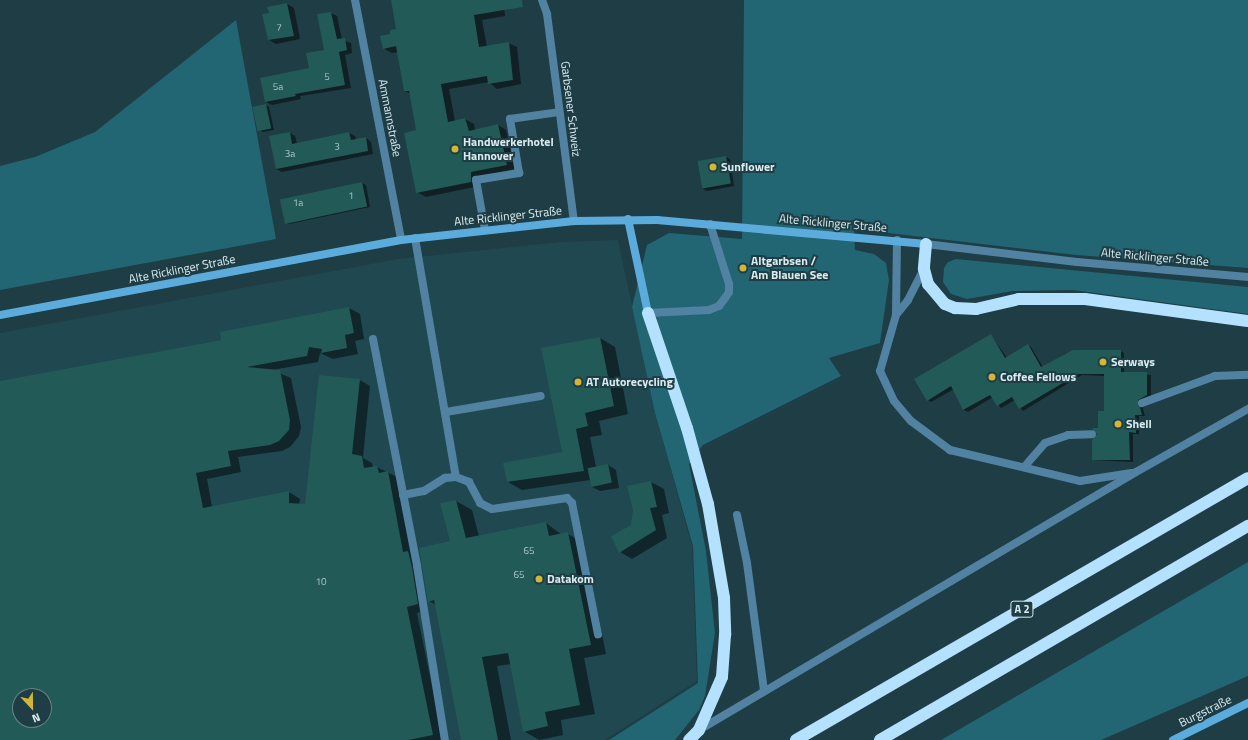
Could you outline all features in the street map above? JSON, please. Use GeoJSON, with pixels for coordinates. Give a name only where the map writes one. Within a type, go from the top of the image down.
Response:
{"type":"FeatureCollection","features":[{"type":"Feature","properties":{"kind":"highway"},"geometry":{"type":"LineString","coordinates":[[926,244],[924,269],[928,284],[935,295],[955,308],[976,309],[1019,299],[1085,298],[1248,320]]}},
{"type":"Feature","properties":{"kind":"highway"},"geometry":{"type":"LineString","coordinates":[[648,313],[687,428],[708,504],[724,598],[725,635],[722,677],[700,730],[689,740]]}},
{"type":"Feature","properties":{"kind":"highway","name":"A 2"},"geometry":{"type":"LineString","coordinates":[[796,740],[1248,478]]}},
{"type":"Feature","properties":{"kind":"highway"},"geometry":{"type":"LineString","coordinates":[[880,740],[1248,526]]}},
{"type":"Feature","properties":{"kind":"street","name":"Ammannstraße"},"geometry":{"type":"LineString","coordinates":[[355,0],[401,240]]}},
{"type":"Feature","properties":{"kind":"street","name":"Garbsener Schweiz"},"geometry":{"type":"LineString","coordinates":[[542,0],[547,14],[574,221]]}},
{"type":"Feature","properties":{"kind":"street"},"geometry":{"type":"LineString","coordinates":[[485,230],[476,180],[519,173],[510,119],[559,112]]}},
{"type":"Feature","properties":{"kind":"street","name":"Alte Ricklinger Straße"},"geometry":{"type":"LineString","coordinates":[[0,315],[401,240],[574,221],[628,219],[710,224],[897,240],[1077,262],[1248,277]]}},
{"type":"Feature","properties":{"kind":"street"},"geometry":{"type":"LineString","coordinates":[[628,219],[648,313],[709,310],[719,306],[725,298],[729,292],[729,284],[710,224]]}},
{"type":"Feature","properties":{"kind":"street"},"geometry":{"type":"LineString","coordinates":[[415,238],[456,477]]}},
{"type":"Feature","properties":{"kind":"street"},"geometry":{"type":"LineString","coordinates":[[897,240],[896,315],[880,371],[894,402],[911,421],[950,450],[1025,466],[1080,481],[1136,472]]}},
{"type":"Feature","properties":{"kind":"street"},"geometry":{"type":"LineString","coordinates":[[896,315],[908,300],[924,269]]}},
{"type":"Feature","properties":{"kind":"street"},"geometry":{"type":"LineString","coordinates":[[373,339],[404,496],[446,740]]}},
{"type":"Feature","properties":{"kind":"street"},"geometry":{"type":"LineString","coordinates":[[1142,403],[1215,376],[1248,375]]}},
{"type":"Feature","properties":{"kind":"street"},"geometry":{"type":"LineString","coordinates":[[446,412],[541,396]]}},
{"type":"Feature","properties":{"kind":"street"},"geometry":{"type":"LineString","coordinates":[[700,730],[1136,472],[1248,409]]}},
{"type":"Feature","properties":{"kind":"street"},"geometry":{"type":"LineString","coordinates":[[1025,466],[1045,443],[1068,435],[1092,434]]}},
{"type":"Feature","properties":{"kind":"street"},"geometry":{"type":"LineString","coordinates":[[404,496],[424,491],[445,478],[456,477],[469,482],[485,507],[492,509],[558,498],[567,498],[572,503],[598,634]]}},
{"type":"Feature","properties":{"kind":"street"},"geometry":{"type":"LineString","coordinates":[[737,515],[747,563],[764,691]]}},
{"type":"Feature","properties":{"kind":"street","name":"Burgstraße"},"geometry":{"type":"LineString","coordinates":[[1174,740],[1248,703]]}},
{"type":"Feature","properties":{"kind":"shaded area"},"geometry":{"type":"Polygon","coordinates":[[[744,0],[1248,0],[1248,268],[1076,255],[854,229],[855,250],[874,254],[886,263],[889,280],[880,343],[829,358],[841,376],[703,445],[689,464],[706,551],[715,633],[705,696],[699,710],[675,740],[609,740],[698,683],[693,546],[655,413],[632,307],[647,245],[669,233],[742,239],[744,0]]]}},
{"type":"Feature","properties":{"kind":"shaded area"},"geometry":{"type":"Polygon","coordinates":[[[236,20],[276,239],[0,290],[0,166],[35,157],[95,132],[236,20]]]}},
{"type":"Feature","properties":{"kind":"shaded area"},"geometry":{"type":"Polygon","coordinates":[[[618,240],[655,413],[692,546],[697,681],[605,740],[0,740],[0,333],[398,259],[560,242],[618,240]]]}},
{"type":"Feature","properties":{"kind":"shaded area"},"geometry":{"type":"Polygon","coordinates":[[[956,259],[1248,287],[1248,314],[1073,290],[1013,291],[967,299],[951,294],[943,282],[944,268],[948,262],[956,259]]]}},
{"type":"Feature","properties":{"kind":"shaded area"},"geometry":{"type":"Polygon","coordinates":[[[1248,562],[1248,676],[1101,740],[941,740],[1248,562]]]}},
{"type":"Feature","properties":{"kind":"building"},"geometry":{"type":"Polygon","coordinates":[[[391,0],[522,0],[523,7],[474,15],[479,47],[509,42],[513,80],[488,84],[487,76],[441,84],[448,122],[465,118],[469,131],[498,124],[507,165],[471,172],[471,182],[416,193],[404,133],[416,130],[409,91],[404,91],[396,46],[383,49],[380,36],[390,34],[390,30],[396,29],[391,0]]]}},
{"type":"Feature","properties":{"kind":"building"},"geometry":{"type":"Polygon","coordinates":[[[287,3],[294,36],[268,40],[262,14],[269,13],[267,7],[287,3]]]}},
{"type":"Feature","properties":{"kind":"building"},"geometry":{"type":"Polygon","coordinates":[[[331,12],[337,39],[345,38],[347,50],[339,52],[345,85],[295,94],[296,96],[265,102],[260,78],[309,68],[306,53],[324,50],[317,14],[331,12]]]}},
{"type":"Feature","properties":{"kind":"building"},"geometry":{"type":"Polygon","coordinates":[[[266,104],[271,128],[258,131],[252,107],[266,104]]]}},
{"type":"Feature","properties":{"kind":"building"},"geometry":{"type":"Polygon","coordinates":[[[290,132],[292,144],[349,132],[351,140],[366,137],[368,151],[276,169],[269,136],[290,132]]]}},
{"type":"Feature","properties":{"kind":"building","name":"Sunflower"},"geometry":{"type":"Polygon","coordinates":[[[726,156],[731,184],[702,189],[697,161],[726,156]]]}},
{"type":"Feature","properties":{"kind":"building"},"geometry":{"type":"Polygon","coordinates":[[[362,182],[367,206],[285,224],[280,199],[362,182]]]}},
{"type":"Feature","properties":{"kind":"building"},"geometry":{"type":"Polygon","coordinates":[[[349,307],[354,333],[345,335],[347,348],[321,353],[322,349],[309,347],[307,356],[247,367],[280,370],[290,420],[289,430],[279,441],[270,445],[228,451],[231,466],[196,473],[203,508],[289,491],[289,503],[305,504],[319,375],[360,379],[352,454],[362,456],[364,468],[377,466],[379,473],[388,471],[403,552],[408,551],[412,567],[418,604],[407,607],[433,735],[408,740],[0,740],[0,381],[221,340],[220,332],[349,307]]]}},
{"type":"Feature","properties":{"kind":"building"},"geometry":{"type":"Polygon","coordinates":[[[991,334],[1005,358],[1028,344],[1041,367],[1073,350],[1121,350],[1121,372],[1147,372],[1147,395],[1138,400],[1142,415],[1135,415],[1136,433],[1129,432],[1130,460],[1092,460],[1092,440],[1097,434],[1092,428],[1098,428],[1098,411],[1104,411],[1104,374],[1078,374],[1019,409],[1012,397],[997,406],[990,395],[963,410],[951,386],[927,401],[914,379],[991,334]]]}},
{"type":"Feature","properties":{"kind":"building","name":"AT Autorecycling"},"geometry":{"type":"Polygon","coordinates":[[[600,337],[614,406],[585,413],[588,426],[576,429],[584,471],[507,482],[503,463],[562,452],[541,348],[600,337]]]}},
{"type":"Feature","properties":{"kind":"building"},"geometry":{"type":"Polygon","coordinates":[[[608,464],[612,483],[591,487],[587,468],[608,464]]]}},
{"type":"Feature","properties":{"kind":"building"},"geometry":{"type":"Polygon","coordinates":[[[651,481],[657,507],[650,508],[656,530],[619,553],[611,536],[631,525],[633,510],[627,486],[651,481]]]}},
{"type":"Feature","properties":{"kind":"building"},"geometry":{"type":"Polygon","coordinates":[[[456,500],[466,538],[546,522],[549,536],[568,532],[591,645],[569,649],[580,705],[545,712],[548,726],[523,732],[508,653],[482,657],[498,740],[461,740],[434,600],[428,602],[419,548],[450,541],[440,503],[456,500]]]}},
{"type":"Feature","properties":{"kind":"place","name":"Handwerkerhotel Hannover"},"geometry":{"type":"Point","coordinates":[455,149]}},
{"type":"Feature","properties":{"kind":"place","name":"Sunflower"},"geometry":{"type":"Point","coordinates":[713,167]}},
{"type":"Feature","properties":{"kind":"place","name":"Altgarbsen / Am Blauen See"},"geometry":{"type":"Point","coordinates":[743,268]}},
{"type":"Feature","properties":{"kind":"place","name":"Serways"},"geometry":{"type":"Point","coordinates":[1103,362]}},
{"type":"Feature","properties":{"kind":"place","name":"Coffee Fellows"},"geometry":{"type":"Point","coordinates":[992,377]}},
{"type":"Feature","properties":{"kind":"place","name":"AT Autorecycling"},"geometry":{"type":"Point","coordinates":[578,382]}},
{"type":"Feature","properties":{"kind":"place","name":"Shell"},"geometry":{"type":"Point","coordinates":[1118,424]}},
{"type":"Feature","properties":{"kind":"place","name":"Datakom"},"geometry":{"type":"Point","coordinates":[539,579]}}]}
